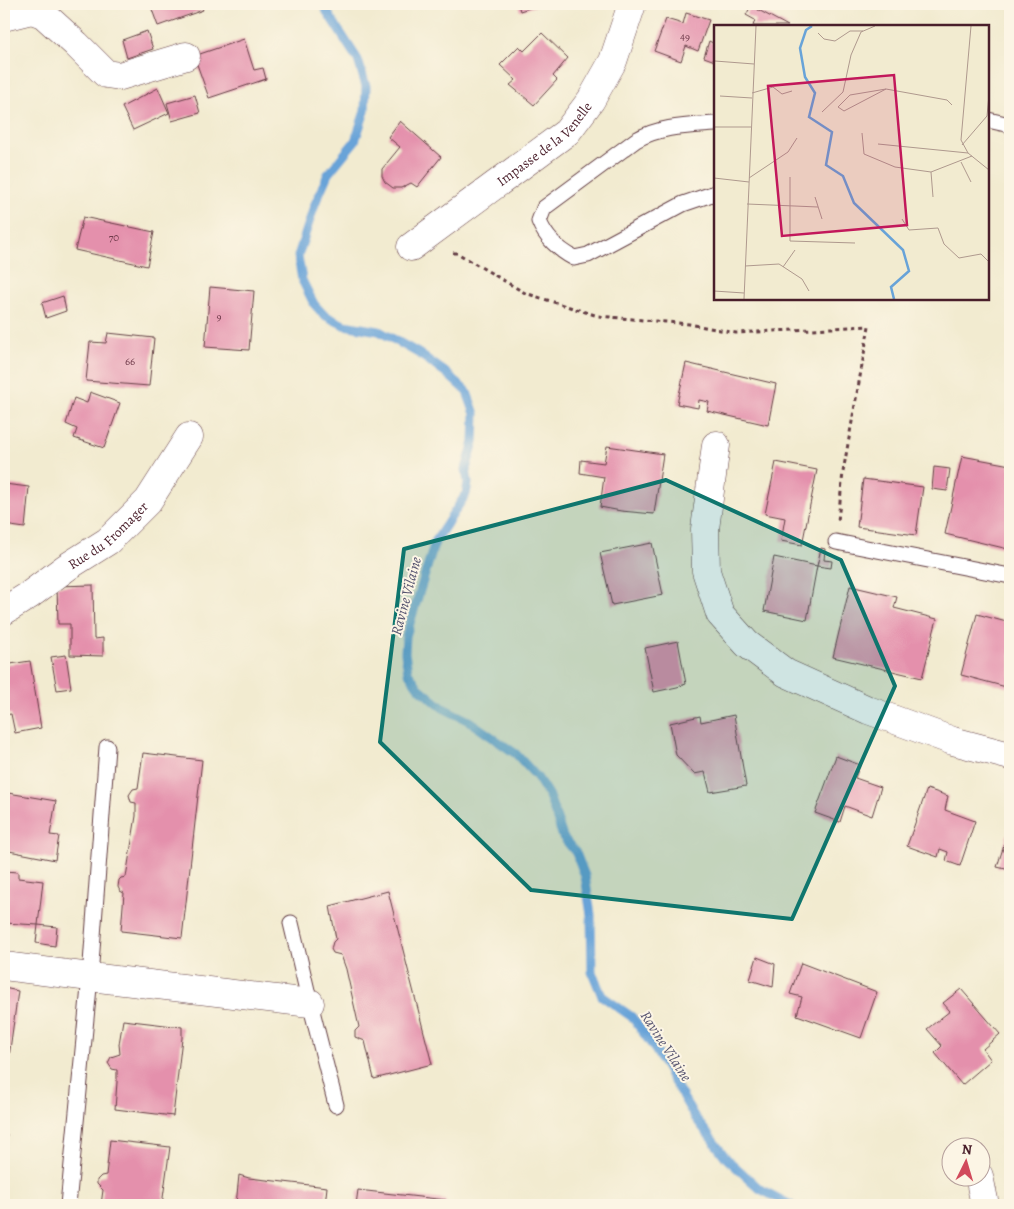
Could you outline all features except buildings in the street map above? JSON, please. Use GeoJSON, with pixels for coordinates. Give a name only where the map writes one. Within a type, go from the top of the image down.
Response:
{"type":"FeatureCollection","features":[{"type":"Feature","properties":{"kind":"street","name":"Impasse de la Venelle"},"geometry":{"type":"LineString","coordinates":[[411,247],[567,132],[591,100],[613,61],[632,4]]}},
{"type":"Feature","properties":{"kind":"street"},"geometry":{"type":"LineString","coordinates":[[4,18],[32,10],[43,14],[106,74],[120,76],[186,56]]}},
{"type":"Feature","properties":{"kind":"street","name":"Rue du Fromager"},"geometry":{"type":"LineString","coordinates":[[4,611],[108,541],[148,501],[189,437]]}},
{"type":"Feature","properties":{"kind":"street"},"geometry":{"type":"LineString","coordinates":[[716,445],[705,529],[706,570],[720,614],[747,644],[786,673],[868,710],[952,741],[1010,756]]}},
{"type":"Feature","properties":{"kind":"street"},"geometry":{"type":"LineString","coordinates":[[4,966],[310,1003]]}},
{"type":"Feature","properties":{"kind":"street"},"geometry":{"type":"LineString","coordinates":[[981,1186],[985,1205]]}},
{"type":"Feature","properties":{"kind":"lane"},"geometry":{"type":"LineString","coordinates":[[989,120],[1010,125]]}},
{"type":"Feature","properties":{"kind":"lane"},"geometry":{"type":"LineString","coordinates":[[714,124],[667,128],[641,137],[544,208],[539,221],[542,230],[562,251],[574,258],[588,255],[684,204],[714,193]]}},
{"type":"Feature","properties":{"kind":"lane"},"geometry":{"type":"LineString","coordinates":[[836,542],[1010,576]]}},
{"type":"Feature","properties":{"kind":"lane"},"geometry":{"type":"LineString","coordinates":[[68,1205],[90,977],[107,747]]}},
{"type":"Feature","properties":{"kind":"lane"},"geometry":{"type":"LineString","coordinates":[[291,923],[336,1105]]}},
{"type":"Feature","properties":{"kind":"path"},"geometry":{"type":"LineString","coordinates":[[411,247],[457,253],[525,293],[598,316],[689,324],[736,333],[869,326],[843,472],[836,542]]}},
{"type":"Feature","properties":{"kind":"highlighted area"},"geometry":{"type":"Polygon","coordinates":[[[666,480],[841,560],[895,686],[792,919],[531,890],[380,742],[404,549],[666,480]]]}},
{"type":"Feature","properties":{"kind":"waterway","name":"Ravine Vilaine"},"geometry":{"type":"LineString","coordinates":[[322,4],[358,60],[366,86],[365,111],[355,141],[328,174],[315,204],[298,256],[302,280],[314,304],[324,315],[344,325],[379,331],[418,353],[445,372],[467,392],[475,414],[474,442],[466,469],[468,483],[466,494],[435,542],[406,636],[405,653],[408,672],[419,688],[443,708],[469,721],[516,754],[537,777],[549,796],[563,837],[576,853],[585,876],[591,915],[592,972],[602,996],[632,1017],[656,1051],[694,1116],[727,1159],[760,1189],[791,1205]]}}]}
